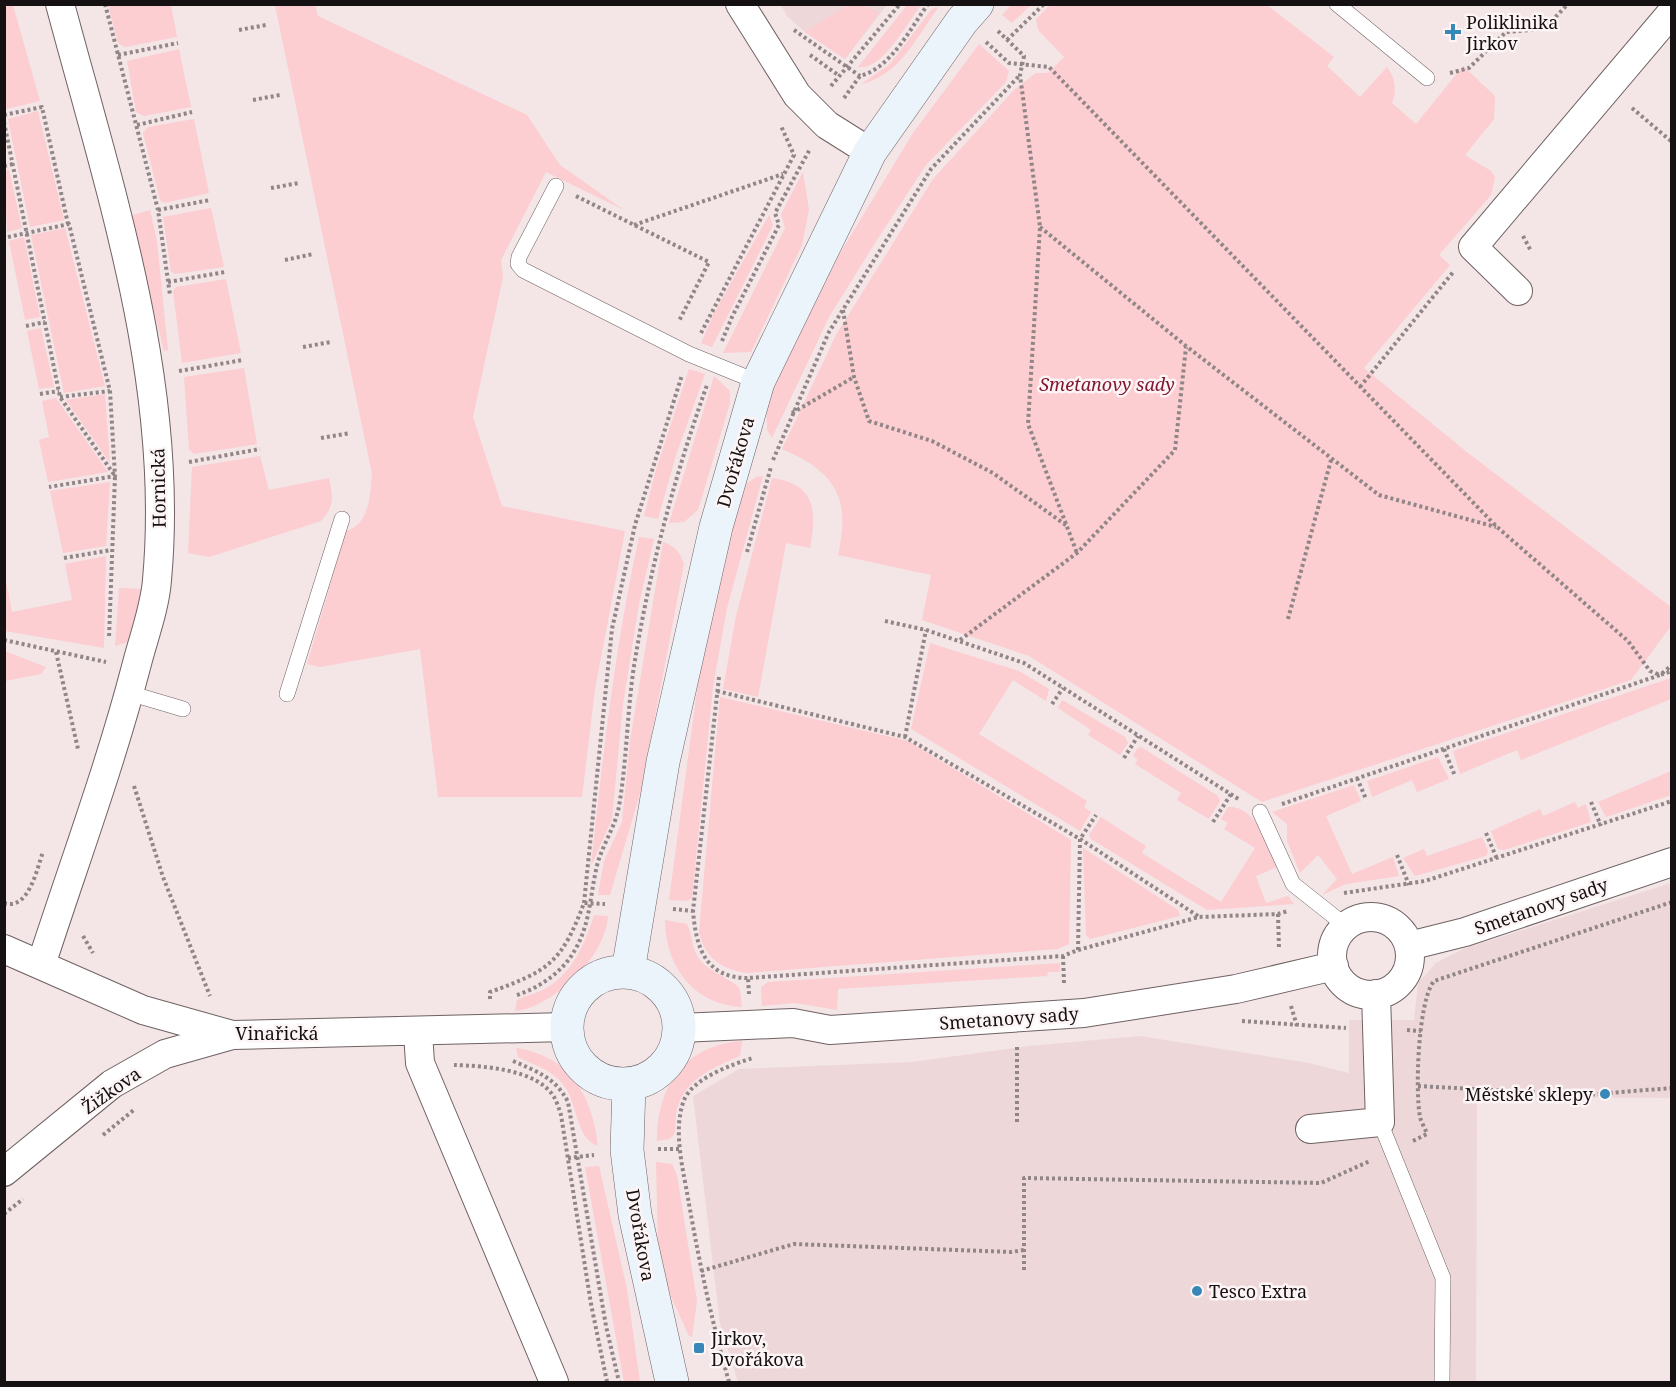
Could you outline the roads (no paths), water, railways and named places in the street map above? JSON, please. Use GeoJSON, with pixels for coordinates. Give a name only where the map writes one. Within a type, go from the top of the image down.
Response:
{"type":"FeatureCollection","features":[{"type":"Feature","properties":{"kind":"street","name":"Hornická"},"geometry":{"type":"LineString","coordinates":[[41,965],[129,693],[157,582],[160,503],[157,430],[146,353],[116,215],[60,4]]}},
{"type":"Feature","properties":{"kind":"street"},"geometry":{"type":"LineString","coordinates":[[740,4],[797,95],[814,114],[870,152]]}},
{"type":"Feature","properties":{"kind":"street","name":"Dvořákova"},"geometry":{"type":"LineString","coordinates":[[628,971],[663,762],[705,572],[758,381],[870,152],[971,11]]}},
{"type":"Feature","properties":{"kind":"street"},"geometry":{"type":"LineString","coordinates":[[1518,291],[1473,247],[1671,12]]}},
{"type":"Feature","properties":{"kind":"street","name":"Smetanovy sady"},"geometry":{"type":"LineString","coordinates":[[1409,946],[1465,932],[1671,862]]}},
{"type":"Feature","properties":{"kind":"street"},"geometry":{"type":"LineString","coordinates":[[1370,917],[1382,919],[1394,925],[1403,934],[1409,946],[1410,959],[1403,977],[1389,991],[1376,994],[1354,991],[1338,977],[1334,966],[1334,945],[1346,926],[1370,917]]}},
{"type":"Feature","properties":{"kind":"street","name":"Vinařická"},"geometry":{"type":"LineString","coordinates":[[4,949],[143,1010],[232,1035],[566,1028]]}},
{"type":"Feature","properties":{"kind":"street","name":"Smetanovy sady"},"geometry":{"type":"LineString","coordinates":[[680,1028],[793,1023],[830,1030],[1084,1013],[1236,990],[1334,966]]}},
{"type":"Feature","properties":{"kind":"street"},"geometry":{"type":"LineString","coordinates":[[628,971],[649,977],[665,990],[676,1008],[680,1028],[676,1048],[665,1066],[649,1079],[629,1085],[609,1083],[585,1069],[569,1046],[566,1028],[569,1009],[585,986],[592,980],[610,973],[628,971]]}},
{"type":"Feature","properties":{"kind":"street"},"geometry":{"type":"LineString","coordinates":[[1310,1129],[1380,1122],[1376,994]]}},
{"type":"Feature","properties":{"kind":"street"},"geometry":{"type":"LineString","coordinates":[[418,1032],[420,1063],[554,1383]]}},
{"type":"Feature","properties":{"kind":"street","name":"Žižkova"},"geometry":{"type":"LineString","coordinates":[[4,1172],[112,1084],[165,1054],[232,1035]]}},
{"type":"Feature","properties":{"kind":"street","name":"Dvořákova"},"geometry":{"type":"LineString","coordinates":[[629,1085],[627,1150],[635,1215],[672,1383]]}},
{"type":"Feature","properties":{"kind":"lane"},"geometry":{"type":"LineString","coordinates":[[1337,4],[1427,78]]}},
{"type":"Feature","properties":{"kind":"lane"},"geometry":{"type":"LineString","coordinates":[[556,186],[519,257],[518,264],[523,270],[689,354],[758,381]]}},
{"type":"Feature","properties":{"kind":"lane"},"geometry":{"type":"LineString","coordinates":[[287,694],[342,519]]}},
{"type":"Feature","properties":{"kind":"lane"},"geometry":{"type":"LineString","coordinates":[[129,693],[183,710]]}},
{"type":"Feature","properties":{"kind":"lane"},"geometry":{"type":"LineString","coordinates":[[1260,812],[1293,884],[1346,926]]}},
{"type":"Feature","properties":{"kind":"lane"},"geometry":{"type":"LineString","coordinates":[[1380,1122],[1443,1278],[1442,1383]]}},
{"type":"Feature","properties":{"kind":"place","name":"Poliklinika Jirkov"},"geometry":{"type":"Point","coordinates":[1453,32]}},
{"type":"Feature","properties":{"kind":"place","name":"Městské sklepy"},"geometry":{"type":"Point","coordinates":[1605,1094]}},
{"type":"Feature","properties":{"kind":"place","name":"Tesco Extra"},"geometry":{"type":"Point","coordinates":[1197,1291]}},
{"type":"Feature","properties":{"kind":"place","name":"Jirkov, Dvořákova"},"geometry":{"type":"Point","coordinates":[699,1348]}}]}
